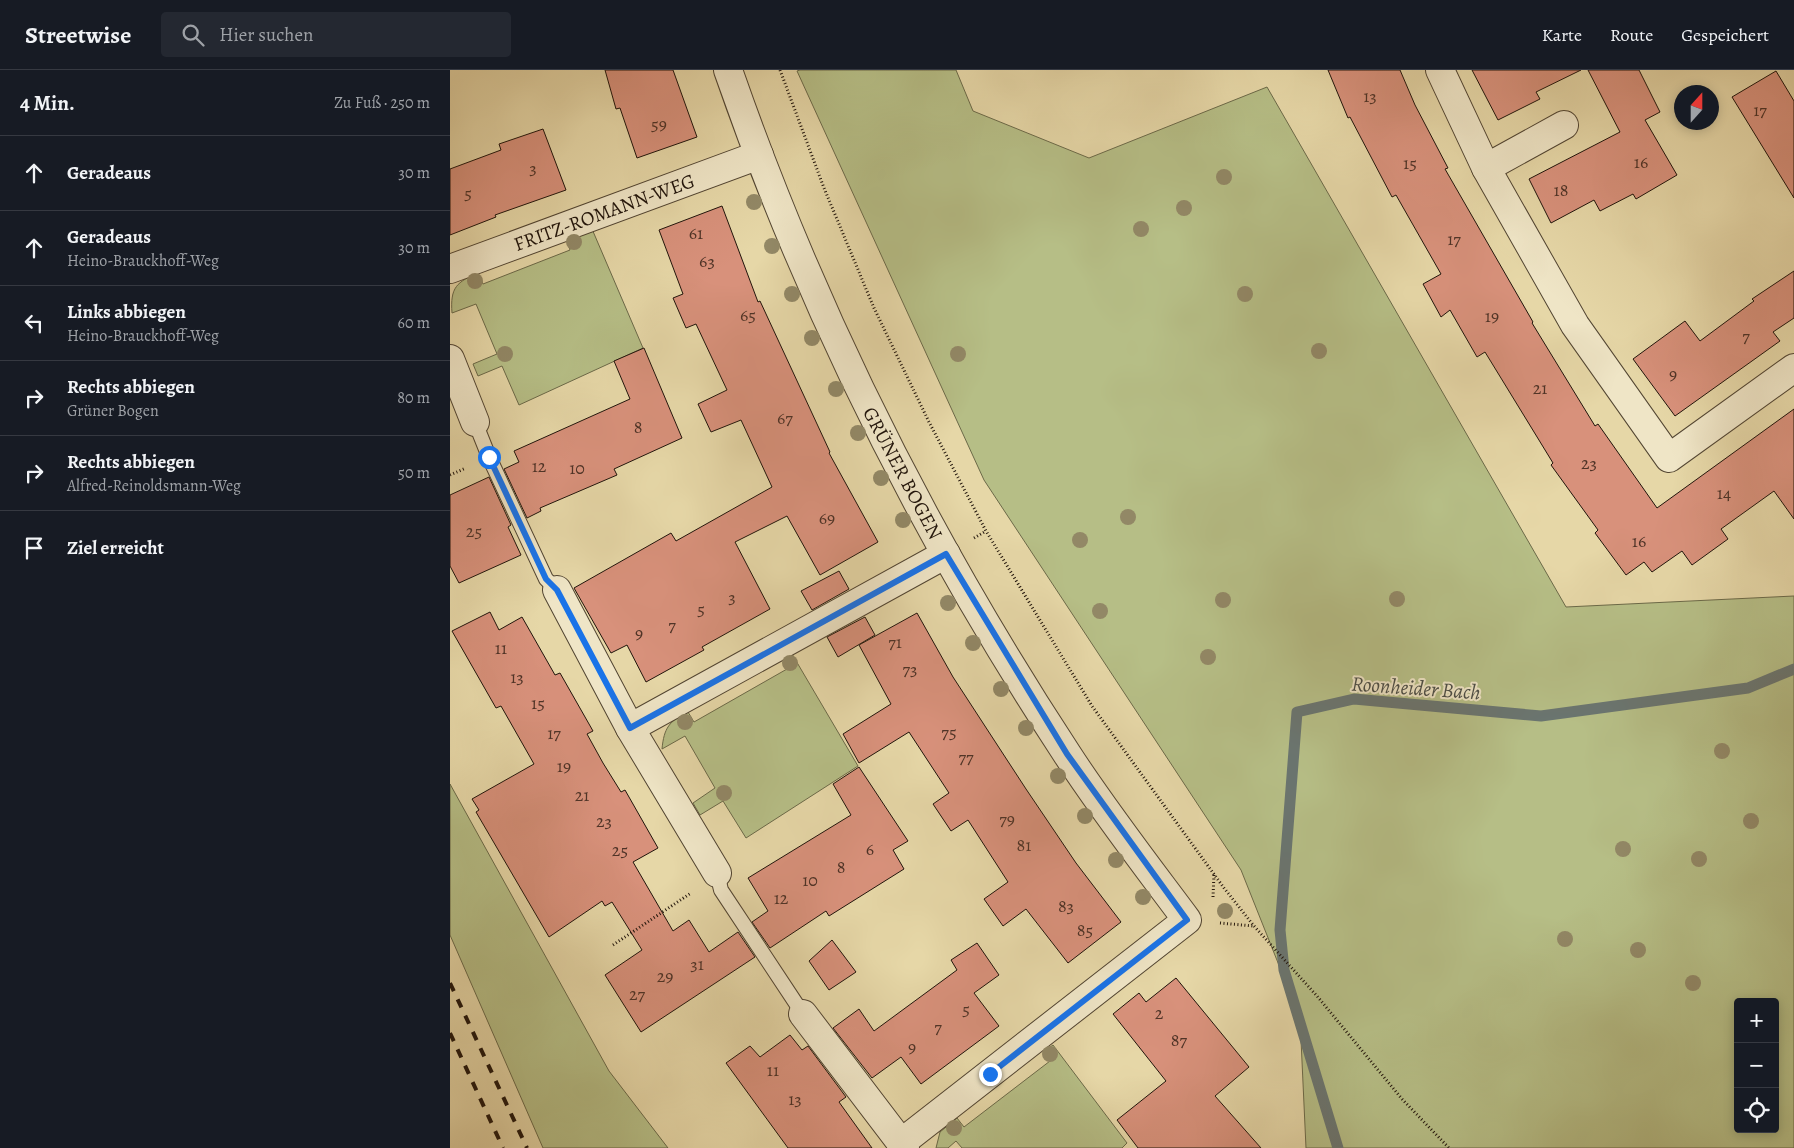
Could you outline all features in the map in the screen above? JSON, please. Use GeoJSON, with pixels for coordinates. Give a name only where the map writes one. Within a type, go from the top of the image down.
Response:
{"type":"FeatureCollection","features":[{"type":"Feature","properties":{"kind":"street","name":"GRÜNER BOGEN"},"geometry":{"type":"LineString","coordinates":[[728,70],[796,250],[837,344],[888,449],[946,554],[1067,754],[1199,921]]}},
{"type":"Feature","properties":{"kind":"street"},"geometry":{"type":"LineString","coordinates":[[1440,70],[1486,168],[1575,325],[1669,458],[1794,368]]}},
{"type":"Feature","properties":{"kind":"street"},"geometry":{"type":"LineString","coordinates":[[1486,168],[1564,126]]}},
{"type":"Feature","properties":{"kind":"street","name":"FRITZ-ROMANN-WEG"},"geometry":{"type":"LineString","coordinates":[[450,269],[759,155]]}},
{"type":"Feature","properties":{"kind":"street"},"geometry":{"type":"LineString","coordinates":[[450,359],[475,422]]}},
{"type":"Feature","properties":{"kind":"street"},"geometry":{"type":"LineString","coordinates":[[630,728],[946,554]]}},
{"type":"Feature","properties":{"kind":"street"},"geometry":{"type":"LineString","coordinates":[[557,590],[630,728],[717,873]]}},
{"type":"Feature","properties":{"kind":"street"},"geometry":{"type":"LineString","coordinates":[[803,1014],[903,1146],[1199,921]]}},
{"type":"Feature","properties":{"kind":"lane"},"geometry":{"type":"LineString","coordinates":[[475,422],[489,457],[546,579],[557,590]]}},
{"type":"Feature","properties":{"kind":"lane"},"geometry":{"type":"LineString","coordinates":[[717,873],[720,890],[803,1014]]}},
{"type":"Feature","properties":{"kind":"path"},"geometry":{"type":"LineString","coordinates":[[780,70],[824,188],[874,308],[929,422],[986,531],[1092,706],[1224,888],[1254,926],[1305,983],[1402,1099],[1449,1148]]}},
{"type":"Feature","properties":{"kind":"path"},"geometry":{"type":"LineString","coordinates":[[613,945],[717,873]]}},
{"type":"Feature","properties":{"kind":"path"},"geometry":{"type":"LineString","coordinates":[[1199,921],[1254,926]]}},
{"type":"Feature","properties":{"kind":"green space"},"geometry":{"type":"Polygon","coordinates":[[[956,70],[973,111],[1089,158],[1267,87],[1566,607],[1794,596],[1794,1148],[1306,1148],[1300,1018],[1241,870],[984,480],[797,71],[956,70]]]}},
{"type":"Feature","properties":{"kind":"green space"},"geometry":{"type":"Polygon","coordinates":[[[592,229],[643,348],[519,405],[502,366],[478,376],[473,364],[497,354],[476,304],[452,313],[454,291],[465,279],[478,273],[483,284],[570,250],[567,239],[592,229]]]}},
{"type":"Feature","properties":{"kind":"green space"},"geometry":{"type":"Polygon","coordinates":[[[792,654],[858,766],[746,838],[723,801],[700,815],[693,803],[715,788],[685,736],[662,749],[664,736],[672,722],[682,715],[688,712],[694,722],[787,669],[783,660],[792,654]]]}},
{"type":"Feature","properties":{"kind":"green space"},"geometry":{"type":"Polygon","coordinates":[[[450,784],[609,1071],[668,1148],[543,1148],[450,935],[450,784]]]}},
{"type":"Feature","properties":{"kind":"green space"},"geometry":{"type":"Polygon","coordinates":[[[1053,1045],[1127,1143],[1122,1148],[962,1148],[956,1141],[948,1148],[936,1148],[940,1132],[957,1118],[964,1127],[1050,1061],[1043,1052],[1053,1045]]]}},
{"type":"Feature","properties":{"kind":"building"},"geometry":{"type":"Polygon","coordinates":[[[605,70],[673,70],[697,137],[637,158],[620,108],[616,109],[605,70]]]}},
{"type":"Feature","properties":{"kind":"building"},"geometry":{"type":"Polygon","coordinates":[[[1328,70],[1400,70],[1415,105],[1448,168],[1445,169],[1532,323],[1595,426],[1598,424],[1657,508],[1794,409],[1794,519],[1774,491],[1721,529],[1728,539],[1692,565],[1682,551],[1652,572],[1644,562],[1626,575],[1595,533],[1598,530],[1551,465],[1553,463],[1485,352],[1477,357],[1450,310],[1441,317],[1423,284],[1441,274],[1396,195],[1392,197],[1350,117],[1348,118],[1328,70]]]}},
{"type":"Feature","properties":{"kind":"building"},"geometry":{"type":"Polygon","coordinates":[[[1472,70],[1581,70],[1536,92],[1540,99],[1498,120],[1472,70]]]}},
{"type":"Feature","properties":{"kind":"building"},"geometry":{"type":"Polygon","coordinates":[[[1588,70],[1639,70],[1660,112],[1645,120],[1677,175],[1636,199],[1633,194],[1600,211],[1594,200],[1551,223],[1529,179],[1620,132],[1588,70]]]}},
{"type":"Feature","properties":{"kind":"building"},"geometry":{"type":"Polygon","coordinates":[[[1776,71],[1794,101],[1794,198],[1732,97],[1776,71]]]}},
{"type":"Feature","properties":{"kind":"building"},"geometry":{"type":"Polygon","coordinates":[[[543,129],[566,190],[495,215],[496,217],[450,235],[450,169],[501,150],[499,144],[543,129]]]}},
{"type":"Feature","properties":{"kind":"building"},"geometry":{"type":"Polygon","coordinates":[[[722,206],[758,302],[760,301],[829,453],[878,542],[820,575],[787,516],[735,542],[770,609],[702,647],[704,650],[646,682],[627,645],[611,653],[574,588],[671,533],[676,541],[772,487],[741,420],[711,432],[698,404],[727,390],[696,324],[686,328],[673,298],[683,294],[659,230],[722,206]]]}},
{"type":"Feature","properties":{"kind":"building"},"geometry":{"type":"Polygon","coordinates":[[[1794,271],[1794,318],[1773,332],[1780,341],[1675,416],[1633,359],[1685,321],[1700,341],[1754,301],[1752,299],[1794,271]]]}},
{"type":"Feature","properties":{"kind":"building"},"geometry":{"type":"Polygon","coordinates":[[[644,348],[682,438],[614,469],[617,475],[540,508],[541,511],[527,518],[504,469],[519,462],[514,451],[630,399],[614,361],[644,348]]]}},
{"type":"Feature","properties":{"kind":"building"},"geometry":{"type":"Polygon","coordinates":[[[489,477],[511,525],[508,527],[521,555],[459,583],[450,566],[450,495],[489,477]]]}},
{"type":"Feature","properties":{"kind":"building"},"geometry":{"type":"Polygon","coordinates":[[[839,571],[849,589],[812,610],[801,591],[839,571]]]}},
{"type":"Feature","properties":{"kind":"building"},"geometry":{"type":"Polygon","coordinates":[[[490,612],[499,630],[522,617],[555,675],[560,673],[593,731],[587,734],[603,763],[621,792],[625,790],[658,848],[633,862],[673,931],[689,920],[709,952],[738,932],[755,957],[641,1032],[605,975],[642,950],[612,902],[605,906],[602,901],[549,937],[476,812],[479,810],[472,799],[534,764],[501,706],[496,708],[452,631],[490,612]]]}},
{"type":"Feature","properties":{"kind":"building"},"geometry":{"type":"Polygon","coordinates":[[[917,613],[953,677],[1026,789],[1076,863],[1121,922],[1068,963],[1026,909],[1003,926],[984,899],[1008,882],[968,820],[951,831],[933,804],[949,793],[909,732],[859,763],[843,734],[891,704],[859,645],[917,613]]]}},
{"type":"Feature","properties":{"kind":"building"},"geometry":{"type":"Polygon","coordinates":[[[865,617],[875,635],[838,657],[827,637],[865,617]]]}},
{"type":"Feature","properties":{"kind":"building"},"geometry":{"type":"Polygon","coordinates":[[[859,767],[908,841],[893,850],[904,869],[829,916],[826,911],[770,948],[752,922],[768,911],[748,878],[851,815],[833,784],[859,767]]]}},
{"type":"Feature","properties":{"kind":"building"},"geometry":{"type":"Polygon","coordinates":[[[832,940],[856,972],[829,990],[809,961],[832,940]]]}},
{"type":"Feature","properties":{"kind":"building"},"geometry":{"type":"Polygon","coordinates":[[[977,943],[999,975],[974,993],[999,1026],[921,1084],[901,1057],[872,1078],[833,1028],[859,1009],[874,1031],[957,970],[951,960],[977,943]]]}},
{"type":"Feature","properties":{"kind":"building"},"geometry":{"type":"Polygon","coordinates":[[[1176,978],[1249,1067],[1215,1096],[1261,1148],[1138,1148],[1117,1120],[1166,1081],[1113,1014],[1139,993],[1146,1002],[1176,978]]]}},
{"type":"Feature","properties":{"kind":"building"},"geometry":{"type":"Polygon","coordinates":[[[790,1035],[802,1050],[808,1046],[846,1097],[839,1102],[872,1148],[788,1148],[726,1063],[750,1046],[760,1057],[790,1035]]]}},
{"type":"Feature","properties":{"kind":"waterway","name":"Roonheider Bach"},"geometry":{"type":"LineString","coordinates":[[1338,1148],[1284,970],[1280,930],[1297,712],[1354,699],[1541,716],[1748,688],[1794,669]]}},
{"type":"Feature","properties":{"kind":"railway"},"geometry":{"type":"LineString","coordinates":[[450,983],[527,1148]]}},
{"type":"Feature","properties":{"kind":"railway"},"geometry":{"type":"LineString","coordinates":[[450,1033],[503,1148]]}},
{"type":"Feature","properties":{"kind":"route"},"geometry":{"type":"LineString","coordinates":[[489,457],[546,579],[557,590],[630,728],[946,554],[1067,754],[1187,920],[990,1074]]}}]}
